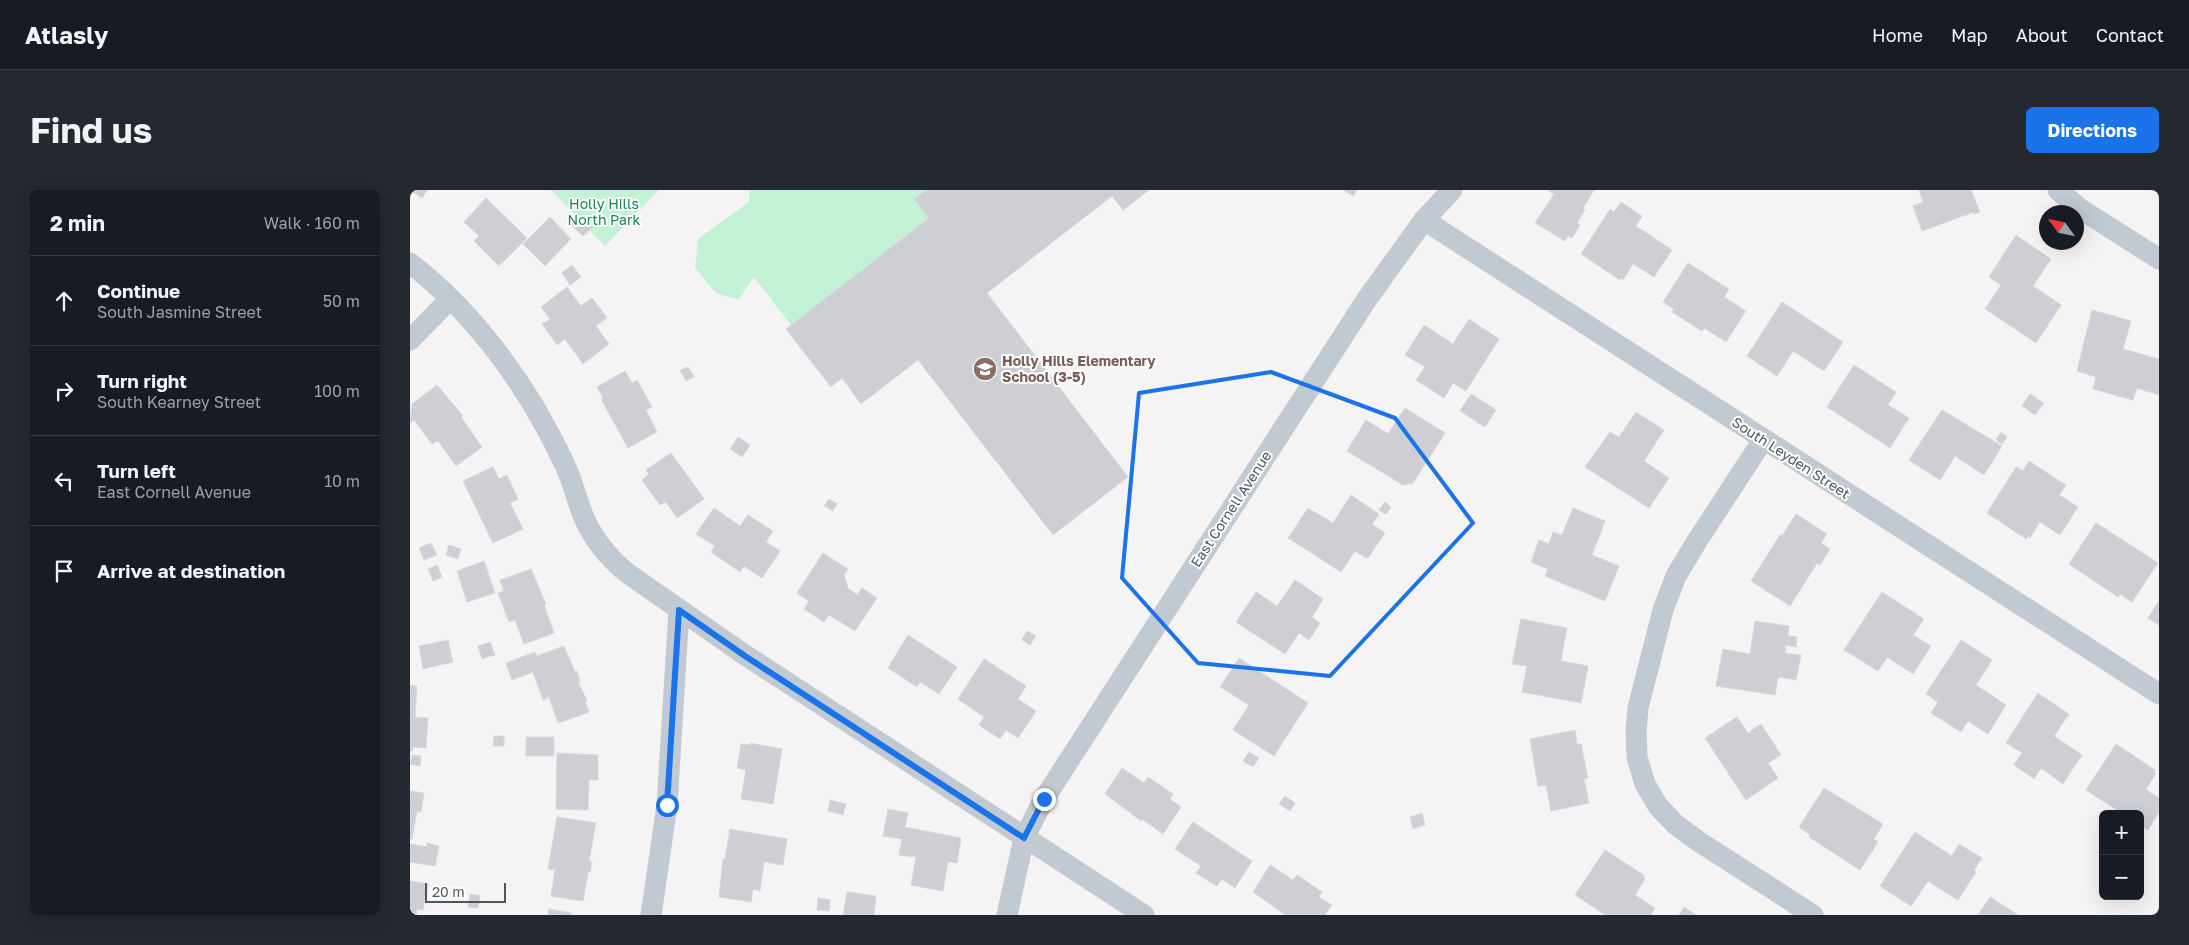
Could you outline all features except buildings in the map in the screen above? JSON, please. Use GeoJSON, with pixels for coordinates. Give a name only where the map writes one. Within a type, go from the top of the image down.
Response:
{"type":"FeatureCollection","features":[{"type":"Feature","properties":{"kind":"street","name":"East Cornell Avenue"},"geometry":{"type":"LineString","coordinates":[[1006,915],[1024,838],[1044,799],[1367,299],[1424,220],[1452,190]]}},
{"type":"Feature","properties":{"kind":"street"},"geometry":{"type":"LineString","coordinates":[[2058,190],[2079,208],[2159,259]]}},
{"type":"Feature","properties":{"kind":"street","name":"South Leyden Street"},"geometry":{"type":"LineString","coordinates":[[1424,220],[2159,694]]}},
{"type":"Feature","properties":{"kind":"street"},"geometry":{"type":"LineString","coordinates":[[410,263],[450,299],[477,329],[539,414],[565,465],[586,521],[606,553],[627,573],[745,656],[1144,915]]}},
{"type":"Feature","properties":{"kind":"street"},"geometry":{"type":"LineString","coordinates":[[410,340],[450,299]]}},
{"type":"Feature","properties":{"kind":"street"},"geometry":{"type":"LineString","coordinates":[[1763,440],[1676,576],[1663,610],[1638,708],[1636,731],[1637,757],[1645,784],[1658,806],[1675,824],[1698,841],[1813,915]]}},
{"type":"Feature","properties":{"kind":"street"},"geometry":{"type":"LineString","coordinates":[[651,915],[667,805],[679,610]]}},
{"type":"Feature","properties":{"kind":"highlighted area"},"geometry":{"type":"Polygon","coordinates":[[[1271,372],[1395,418],[1473,523],[1330,676],[1198,663],[1122,578],[1139,393],[1271,372]]]}},
{"type":"Feature","properties":{"kind":"green space","name":"Holly Hills North Park"},"geometry":{"type":"Polygon","coordinates":[[[551,190],[659,190],[605,246],[551,190]]]}},
{"type":"Feature","properties":{"kind":"green space"},"geometry":{"type":"Polygon","coordinates":[[[749,190],[926,190],[914,199],[929,218],[791,325],[754,277],[739,299],[717,294],[695,268],[698,239],[749,202],[749,190]]]}},
{"type":"Feature","properties":{"kind":"place","name":"Holly Hills Elementary School (3-5)"},"geometry":{"type":"Point","coordinates":[985,369]}},
{"type":"Feature","properties":{"kind":"route"},"geometry":{"type":"LineString","coordinates":[[667,805],[679,610],[745,656],[1024,838],[1044,799]]}}]}
